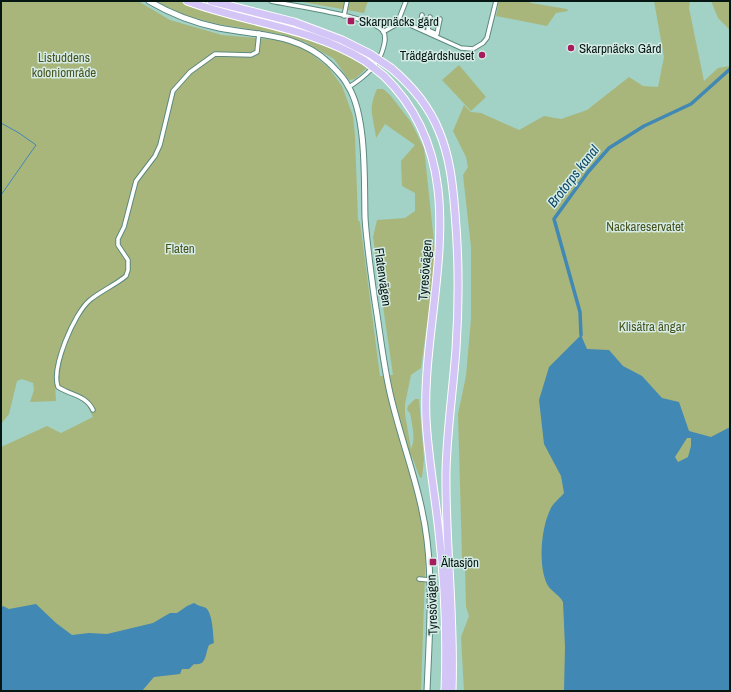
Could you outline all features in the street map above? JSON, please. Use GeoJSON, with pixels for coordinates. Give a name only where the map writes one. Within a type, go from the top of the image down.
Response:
{"type":"FeatureCollection","features":[{"type":"Feature","properties":{"kind":"highway","name":"Tyresövägen"},"geometry":{"type":"LineString","coordinates":[[186,1],[292,30],[336,46],[365,61],[384,76],[411,109],[424,136],[433,167],[438,205],[439,271],[427,361],[425,402],[427,437],[440,534],[444,585],[445,691]]}},
{"type":"Feature","properties":{"kind":"highway","name":"Tyresövägen"},"geometry":{"type":"LineString","coordinates":[[211,1],[294,22],[336,38],[370,54],[391,68],[416,92],[430,112],[439,131],[449,164],[455,210],[458,266],[458,319],[448,436],[446,490],[453,616],[452,691]]}},
{"type":"Feature","properties":{"kind":"street","name":"Flatenvägen"},"geometry":{"type":"LineString","coordinates":[[149,1],[182,17],[219,28],[285,38],[301,44],[328,62],[349,87],[355,104],[362,138],[365,220],[390,394],[418,492],[427,541],[430,580],[427,691]]}},
{"type":"Feature","properties":{"kind":"street"},"geometry":{"type":"LineString","coordinates":[[271,1],[344,16],[375,25],[383,32],[384,46],[379,61],[360,80],[349,87]]}},
{"type":"Feature","properties":{"kind":"street"},"geometry":{"type":"LineString","coordinates":[[344,16],[347,1]]}},
{"type":"Feature","properties":{"kind":"street"},"geometry":{"type":"LineString","coordinates":[[383,32],[393,27],[399,20],[406,1]]}},
{"type":"Feature","properties":{"kind":"street"},"geometry":{"type":"LineString","coordinates":[[399,20],[461,48],[473,49],[483,43],[487,38],[496,1]]}},
{"type":"Feature","properties":{"kind":"street"},"geometry":{"type":"LineString","coordinates":[[422,15],[420,26],[437,34],[440,19]]}},
{"type":"Feature","properties":{"kind":"street"},"geometry":{"type":"LineString","coordinates":[[428,30],[430,17]]}},
{"type":"Feature","properties":{"kind":"street"},"geometry":{"type":"LineString","coordinates":[[93,410],[86,400],[67,393],[58,387],[56,372],[65,343],[81,311],[90,301],[126,276],[128,270],[128,260],[118,245],[118,239],[124,227],[136,182],[144,168],[155,156],[160,145],[173,91],[190,72],[215,54],[251,55],[257,52],[259,33]]}},
{"type":"Feature","properties":{"kind":"street"},"geometry":{"type":"LineString","coordinates":[[419,579],[430,580]]}},
{"type":"Feature","properties":{"kind":"green space","name":"Flaten"},"geometry":{"type":"Polygon","coordinates":[[[1,1],[138,1],[170,20],[222,35],[277,40],[298,46],[328,67],[342,86],[353,116],[358,220],[360,222],[380,376],[393,375],[373,237],[377,220],[405,218],[415,211],[415,193],[402,186],[401,161],[415,145],[385,124],[376,138],[372,114],[372,103],[377,89],[383,89],[390,95],[411,122],[424,148],[436,260],[421,368],[411,375],[405,404],[405,414],[411,449],[413,431],[410,413],[407,410],[408,406],[415,399],[419,399],[424,459],[422,477],[420,478],[411,454],[426,545],[421,691],[1,691],[1,447],[47,426],[61,433],[93,417],[85,401],[64,393],[55,383],[56,401],[30,402],[34,390],[33,383],[22,379],[17,381],[9,414],[1,424],[1,1]]]}},
{"type":"Feature","properties":{"kind":"green space"},"geometry":{"type":"Polygon","coordinates":[[[155,1],[178,1],[218,15],[284,31],[343,53],[367,68],[355,79],[349,80],[334,59],[305,42],[280,34],[218,24],[187,16],[155,1]]]}},
{"type":"Feature","properties":{"kind":"green space"},"geometry":{"type":"Polygon","coordinates":[[[297,1],[368,1],[364,13],[297,1]]]}},
{"type":"Feature","properties":{"kind":"green space"},"geometry":{"type":"Polygon","coordinates":[[[499,1],[528,1],[531,3],[567,9],[568,11],[556,13],[547,26],[496,16],[499,1]]]}},
{"type":"Feature","properties":{"kind":"green space"},"geometry":{"type":"Polygon","coordinates":[[[654,1],[690,1],[689,8],[704,81],[718,68],[730,66],[730,691],[464,691],[461,637],[469,616],[466,607],[465,566],[462,557],[458,414],[466,376],[471,319],[471,247],[463,175],[468,167],[466,157],[453,131],[464,105],[471,112],[481,113],[519,130],[544,116],[561,119],[587,110],[629,77],[643,86],[658,87],[664,57],[654,1]]]}},
{"type":"Feature","properties":{"kind":"green space"},"geometry":{"type":"Polygon","coordinates":[[[711,1],[730,1],[730,30],[718,18],[711,1]]]}},
{"type":"Feature","properties":{"kind":"green space"},"geometry":{"type":"Polygon","coordinates":[[[459,65],[486,97],[471,111],[442,80],[459,65]]]}},
{"type":"Feature","properties":{"kind":"water"},"geometry":{"type":"Polygon","coordinates":[[[581,335],[587,349],[609,350],[623,366],[642,376],[662,398],[679,402],[689,431],[711,437],[730,427],[730,691],[564,691],[565,647],[563,602],[547,584],[542,567],[544,527],[552,506],[564,493],[561,476],[544,444],[539,400],[549,367],[581,335]],[[687,438],[675,457],[678,462],[688,457],[691,446],[691,438],[687,438]]]}},
{"type":"Feature","properties":{"kind":"water"},"geometry":{"type":"Polygon","coordinates":[[[194,603],[206,608],[210,615],[214,643],[209,645],[205,659],[201,663],[194,664],[189,669],[182,669],[180,674],[154,677],[142,691],[1,691],[1,608],[3,606],[9,609],[36,604],[56,623],[72,635],[89,633],[107,634],[153,623],[170,613],[177,613],[194,603]]]}},
{"type":"Feature","properties":{"kind":"waterway","name":"Brotorps kanal"},"geometry":{"type":"LineString","coordinates":[[581,335],[580,312],[554,219],[588,172],[609,148],[644,126],[691,104],[730,69]]}},
{"type":"Feature","properties":{"kind":"waterway"},"geometry":{"type":"LineString","coordinates":[[1,123],[36,145],[1,195]]}},
{"type":"Feature","properties":{"kind":"place","name":"Skarpnäcks gård"},"geometry":{"type":"Point","coordinates":[351,21]}},
{"type":"Feature","properties":{"kind":"place","name":"Skarpnäcks Gård"},"geometry":{"type":"Point","coordinates":[571,48]}},
{"type":"Feature","properties":{"kind":"place","name":"Trädgårdshuset"},"geometry":{"type":"Point","coordinates":[482,55]}},
{"type":"Feature","properties":{"kind":"place","name":"Ältasjön"},"geometry":{"type":"Point","coordinates":[433,562]}},
{"type":"Feature","properties":{"kind":"park label","name":"Listuddens koloniområde"},"geometry":{"type":"Point","coordinates":[64,64]}},
{"type":"Feature","properties":{"kind":"park label","name":"Nackareservatet"},"geometry":{"type":"Point","coordinates":[645,226]}},
{"type":"Feature","properties":{"kind":"park label","name":"Klisätra ängar"},"geometry":{"type":"Point","coordinates":[652,326]}}]}
